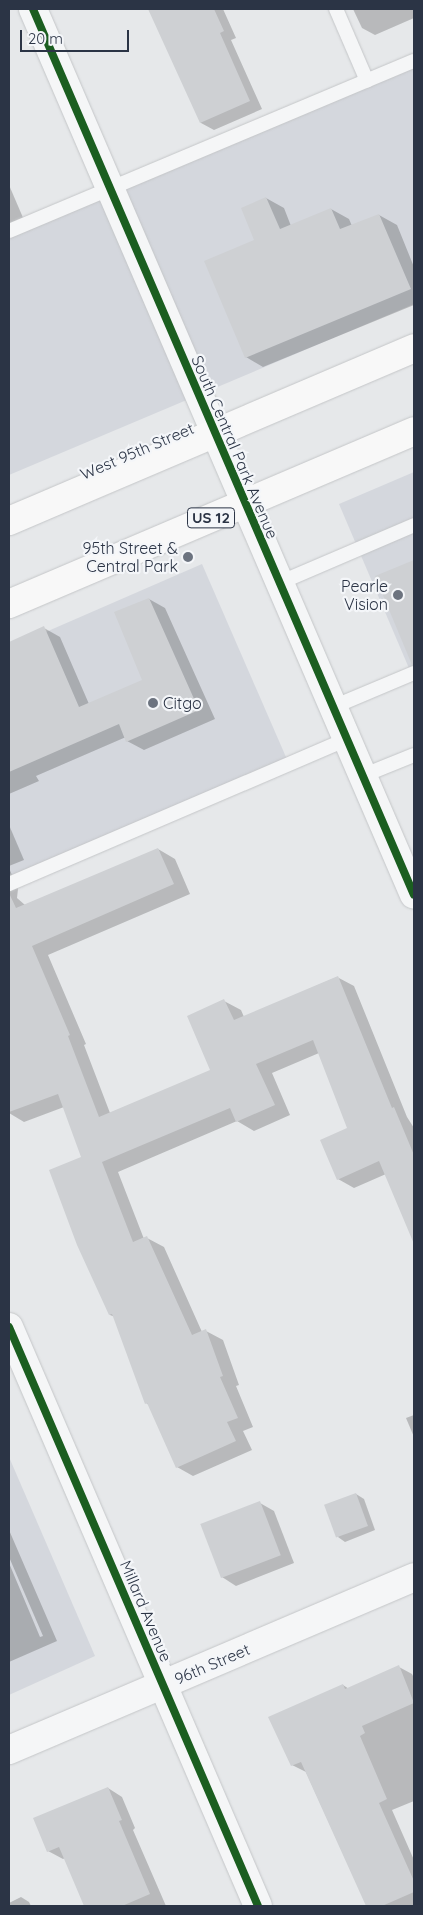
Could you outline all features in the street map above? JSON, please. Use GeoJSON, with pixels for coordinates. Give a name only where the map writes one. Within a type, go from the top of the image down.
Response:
{"type":"FeatureCollection","features":[{"type":"Feature","properties":{"kind":"main road","name":"West 95th Street"},"geometry":{"type":"LineString","coordinates":[[9,521],[414,348]]}},
{"type":"Feature","properties":{"kind":"main road","name":"US 12"},"geometry":{"type":"LineString","coordinates":[[9,604],[414,432]]}},
{"type":"Feature","properties":{"kind":"street","name":"South Central Park Avenue"},"geometry":{"type":"LineString","coordinates":[[33,9],[244,504],[414,895]]}},
{"type":"Feature","properties":{"kind":"street","name":"Millard Avenue"},"geometry":{"type":"LineString","coordinates":[[9,1327],[258,1906]]}},
{"type":"Feature","properties":{"kind":"street","name":"96th Street"},"geometry":{"type":"LineString","coordinates":[[9,1750],[413,1581]]}},
{"type":"Feature","properties":{"kind":"lane"},"geometry":{"type":"LineString","coordinates":[[336,9],[367,81]]}},
{"type":"Feature","properties":{"kind":"lane"},"geometry":{"type":"LineString","coordinates":[[9,231],[414,61]]}},
{"type":"Feature","properties":{"kind":"lane"},"geometry":{"type":"LineString","coordinates":[[279,583],[414,525]]}},
{"type":"Feature","properties":{"kind":"lane"},"geometry":{"type":"LineString","coordinates":[[333,707],[414,673]]}},
{"type":"Feature","properties":{"kind":"lane"},"geometry":{"type":"LineString","coordinates":[[9,884],[347,739]]}},
{"type":"Feature","properties":{"kind":"lane"},"geometry":{"type":"LineString","coordinates":[[362,776],[414,755]]}},
{"type":"Feature","properties":{"kind":"shaded area"},"geometry":{"type":"Polygon","coordinates":[[[414,61],[414,304],[9,475],[9,231],[414,61]]]}},
{"type":"Feature","properties":{"kind":"shaded area"},"geometry":{"type":"Polygon","coordinates":[[[414,472],[414,680],[339,504],[414,472]]]}},
{"type":"Feature","properties":{"kind":"shaded area"},"geometry":{"type":"Polygon","coordinates":[[[202,564],[289,764],[9,884],[9,648],[202,564]]]}},
{"type":"Feature","properties":{"kind":"shaded area"},"geometry":{"type":"Polygon","coordinates":[[[9,1457],[95,1656],[9,1695],[9,1457]]]}},
{"type":"Feature","properties":{"kind":"building"},"geometry":{"type":"Polygon","coordinates":[[[148,9],[214,9],[224,31],[220,33],[250,101],[200,123],[148,9]]]}},
{"type":"Feature","properties":{"kind":"building"},"geometry":{"type":"Polygon","coordinates":[[[266,197],[280,229],[331,208],[340,229],[379,214],[411,289],[245,358],[204,261],[254,240],[241,208],[266,197]]]}},
{"type":"Feature","properties":{"kind":"building","name":"Pearle Vision"},"geometry":{"type":"Polygon","coordinates":[[[414,560],[414,664],[412,665],[375,576],[414,560]]]}},
{"type":"Feature","properties":{"kind":"building"},"geometry":{"type":"Polygon","coordinates":[[[149,598],[199,710],[126,742],[119,724],[9,772],[9,642],[44,626],[79,707],[142,680],[114,612],[149,598]]]}},
{"type":"Feature","properties":{"kind":"building"},"geometry":{"type":"Polygon","coordinates":[[[158,848],[174,884],[32,946],[70,1035],[68,1036],[99,1117],[210,1070],[187,1016],[224,999],[234,1020],[338,976],[392,1108],[394,1107],[414,1155],[414,1244],[379,1161],[337,1180],[320,1140],[347,1128],[313,1040],[256,1064],[275,1105],[236,1122],[230,1108],[102,1162],[133,1242],[147,1236],[192,1335],[206,1329],[223,1376],[220,1377],[238,1418],[227,1422],[236,1441],[176,1468],[147,1403],[145,1404],[112,1314],[109,1315],[77,1245],[49,1170],[81,1157],[58,1094],[9,1112],[9,893],[16,908],[158,848]]]}},
{"type":"Feature","properties":{"kind":"building"},"geometry":{"type":"Polygon","coordinates":[[[356,1493],[368,1526],[336,1538],[324,1505],[356,1493]]]}},
{"type":"Feature","properties":{"kind":"building"},"geometry":{"type":"Polygon","coordinates":[[[260,1501],[281,1555],[221,1578],[200,1524],[260,1501]]]}},
{"type":"Feature","properties":{"kind":"building"},"geometry":{"type":"Polygon","coordinates":[[[399,1665],[414,1703],[362,1726],[365,1733],[360,1736],[387,1799],[379,1803],[414,1881],[414,1892],[382,1906],[366,1906],[301,1762],[291,1766],[268,1717],[343,1684],[345,1689],[399,1665]]]}},
{"type":"Feature","properties":{"kind":"building"},"geometry":{"type":"Polygon","coordinates":[[[108,1787],[122,1820],[119,1821],[150,1894],[122,1906],[84,1906],[59,1847],[47,1852],[33,1818],[108,1787]]]}},
{"type":"Feature","properties":{"kind":"cycle path"},"geometry":{"type":"LineString","coordinates":[[33,9],[414,895]]}},
{"type":"Feature","properties":{"kind":"cycle path"},"geometry":{"type":"LineString","coordinates":[[9,1327],[258,1906]]}},
{"type":"Feature","properties":{"kind":"place","name":"95th Street & Central Park"},"geometry":{"type":"Point","coordinates":[188,557]}},
{"type":"Feature","properties":{"kind":"place","name":"Pearle Vision"},"geometry":{"type":"Point","coordinates":[398,595]}},
{"type":"Feature","properties":{"kind":"place","name":"Citgo"},"geometry":{"type":"Point","coordinates":[153,703]}}]}
